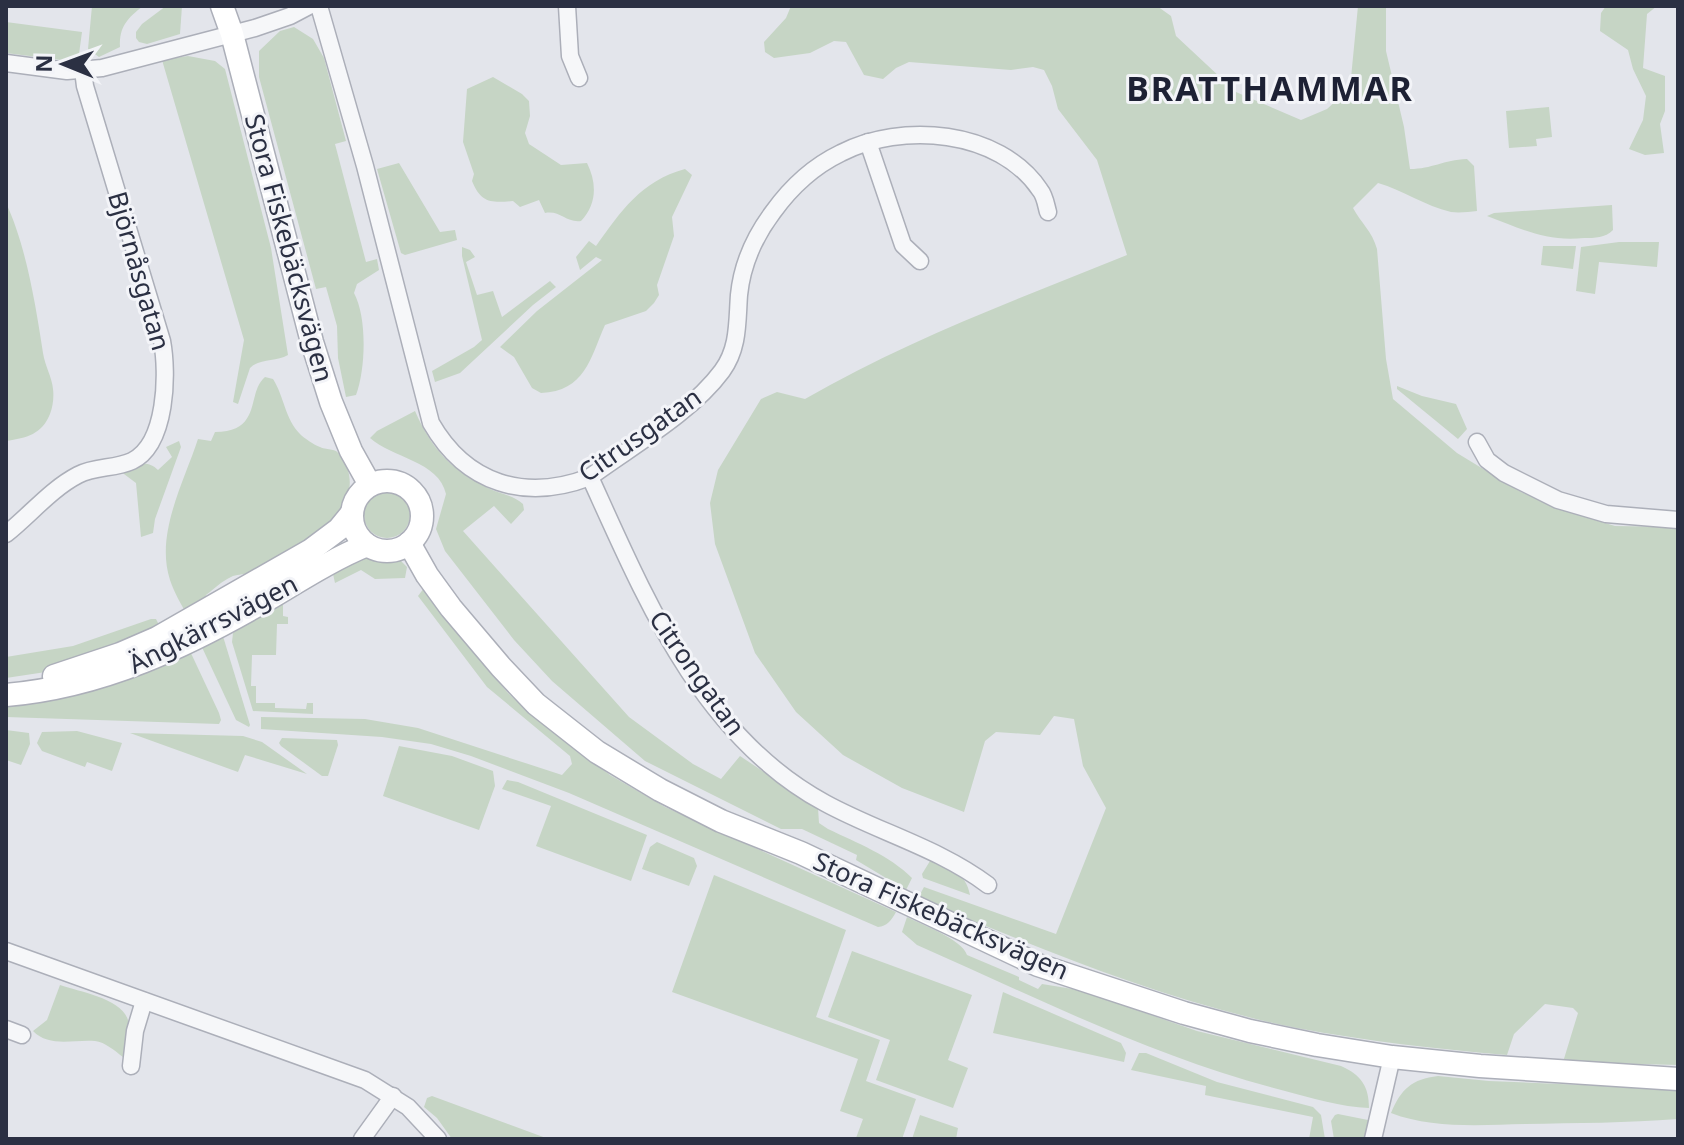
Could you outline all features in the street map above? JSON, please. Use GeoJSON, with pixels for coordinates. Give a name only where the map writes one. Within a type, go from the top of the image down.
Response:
{"type":"FeatureCollection","features":[{"type":"Feature","properties":{"kind":"street","name":"Stora Fiskebäcksvägen"},"geometry":{"type":"LineString","coordinates":[[222,6],[317,357],[351,451],[370,485]]}},
{"type":"Feature","properties":{"kind":"street"},"geometry":{"type":"LineString","coordinates":[[6,63],[83,70],[102,68],[232,34],[290,16],[309,6]]}},
{"type":"Feature","properties":{"kind":"street","name":"Citrusgatan"},"geometry":{"type":"LineString","coordinates":[[319,6],[365,166],[431,423],[452,453],[485,477],[501,484],[517,488],[542,488],[575,483],[590,477],[681,411],[722,371],[730,357],[736,338],[743,271],[761,227],[800,180],[842,152],[868,142],[923,135],[960,140],[1010,160],[1042,191],[1048,212]]}},
{"type":"Feature","properties":{"kind":"street"},"geometry":{"type":"LineString","coordinates":[[567,6],[570,56],[579,78]]}},
{"type":"Feature","properties":{"kind":"street","name":"Björnåsgatan"},"geometry":{"type":"LineString","coordinates":[[6,534],[55,491],[81,473],[141,456],[155,436],[159,417],[165,375],[162,341],[85,86],[83,70]]}},
{"type":"Feature","properties":{"kind":"street"},"geometry":{"type":"LineString","coordinates":[[868,142],[903,245],[920,261]]}},
{"type":"Feature","properties":{"kind":"street"},"geometry":{"type":"LineString","coordinates":[[1477,442],[1487,460],[1504,473],[1558,500],[1606,514],[1678,520]]}},
{"type":"Feature","properties":{"kind":"street","name":"Citrongatan"},"geometry":{"type":"LineString","coordinates":[[590,477],[644,597],[670,643],[737,734],[766,761],[824,803],[963,866],[988,885]]}},
{"type":"Feature","properties":{"kind":"street"},"geometry":{"type":"LineString","coordinates":[[382,481],[395,482],[407,487],[416,496],[422,521],[418,533],[409,543],[384,551],[367,545],[354,527],[352,513],[358,497],[370,485],[382,481]]}},
{"type":"Feature","properties":{"kind":"street","name":"Ängkärrsvägen"},"geometry":{"type":"LineString","coordinates":[[6,683],[56,675],[157,638],[311,550],[339,529],[352,513]]}},
{"type":"Feature","properties":{"kind":"street","name":"Stora Fiskebäcksvägen"},"geometry":{"type":"LineString","coordinates":[[409,543],[427,575],[501,667],[536,704],[597,752],[660,790],[721,821],[801,853],[1038,965],[1184,1013],[1250,1031],[1392,1057],[1560,1073],[1678,1079]]}},
{"type":"Feature","properties":{"kind":"street","name":"Ängkärrsvägen"},"geometry":{"type":"LineString","coordinates":[[6,695],[61,689],[165,654],[345,554],[367,545]]}},
{"type":"Feature","properties":{"kind":"street"},"geometry":{"type":"LineString","coordinates":[[6,951],[345,1072],[393,1096],[438,1139]]}},
{"type":"Feature","properties":{"kind":"street"},"geometry":{"type":"LineString","coordinates":[[131,1066],[135,1031],[144,1001]]}},
{"type":"Feature","properties":{"kind":"street"},"geometry":{"type":"LineString","coordinates":[[1373,1139],[1392,1057]]}},
{"type":"Feature","properties":{"kind":"street"},"geometry":{"type":"LineString","coordinates":[[362,1139],[393,1096]]}},
{"type":"Feature","properties":{"kind":"green space"},"geometry":{"type":"Polygon","coordinates":[[[92,6],[143,6],[126,23],[121,33],[120,47],[99,57],[88,49],[92,6]]]}},
{"type":"Feature","properties":{"kind":"green space"},"geometry":{"type":"Polygon","coordinates":[[[166,6],[182,6],[180,34],[147,44],[139,42],[136,32],[142,24],[166,6]]]}},
{"type":"Feature","properties":{"kind":"green space"},"geometry":{"type":"Polygon","coordinates":[[[791,6],[1157,6],[1171,16],[1176,36],[1236,92],[1301,120],[1327,109],[1350,88],[1358,6],[1386,6],[1386,51],[1404,127],[1410,169],[1467,159],[1474,166],[1477,211],[1441,209],[1378,183],[1353,208],[1377,249],[1386,359],[1393,399],[1457,453],[1521,492],[1569,512],[1615,526],[1678,527],[1678,1065],[1563,1062],[1578,1013],[1573,1008],[1545,1004],[1514,1034],[1507,1055],[1402,1044],[1297,1028],[1152,989],[1057,955],[918,898],[924,887],[1056,934],[1106,808],[1083,766],[1074,719],[1054,716],[1040,735],[996,732],[985,741],[964,812],[902,788],[843,755],[796,712],[755,653],[715,544],[710,503],[718,470],[761,399],[777,392],[805,399],[923,339],[1127,255],[1097,160],[1058,109],[1044,70],[909,62],[883,79],[864,75],[846,42],[834,41],[810,53],[774,58],[765,52],[764,42],[786,18],[791,6]]]}},
{"type":"Feature","properties":{"kind":"green space"},"geometry":{"type":"Polygon","coordinates":[[[1606,6],[1657,6],[1647,14],[1643,68],[1665,76],[1665,111],[1660,124],[1664,153],[1645,155],[1629,149],[1643,120],[1646,96],[1628,50],[1600,31],[1601,13],[1606,6]]]}},
{"type":"Feature","properties":{"kind":"green space"},"geometry":{"type":"Polygon","coordinates":[[[6,22],[82,32],[79,54],[69,61],[6,53],[6,22]]]}},
{"type":"Feature","properties":{"kind":"green space"},"geometry":{"type":"Polygon","coordinates":[[[294,27],[313,39],[324,58],[346,141],[335,144],[366,262],[377,259],[379,270],[357,284],[354,293],[363,329],[363,357],[356,395],[346,397],[338,358],[337,326],[326,287],[316,289],[259,77],[259,51],[280,31],[294,27]]]}},
{"type":"Feature","properties":{"kind":"green space"},"geometry":{"type":"Polygon","coordinates":[[[188,56],[215,61],[225,69],[271,248],[288,355],[250,368],[238,404],[233,402],[244,340],[162,60],[188,56]]]}},
{"type":"Feature","properties":{"kind":"green space"},"geometry":{"type":"Polygon","coordinates":[[[493,77],[529,101],[530,116],[525,133],[529,144],[561,165],[587,163],[593,178],[594,193],[590,208],[581,221],[545,213],[539,200],[520,207],[513,201],[488,200],[475,188],[472,181],[474,174],[463,142],[467,89],[493,77]]]}},
{"type":"Feature","properties":{"kind":"green space"},"geometry":{"type":"Polygon","coordinates":[[[1549,107],[1552,137],[1536,139],[1537,146],[1509,148],[1506,111],[1549,107]]]}},
{"type":"Feature","properties":{"kind":"green space"},"geometry":{"type":"Polygon","coordinates":[[[399,163],[440,232],[455,230],[457,240],[405,255],[401,253],[377,169],[399,163]]]}},
{"type":"Feature","properties":{"kind":"green space"},"geometry":{"type":"Polygon","coordinates":[[[685,169],[692,175],[672,217],[674,236],[657,285],[659,295],[654,303],[646,311],[605,325],[590,361],[577,380],[556,391],[541,393],[532,388],[514,357],[500,347],[537,311],[602,260],[596,257],[580,270],[576,257],[589,241],[596,246],[624,209],[644,189],[685,169]]]}},
{"type":"Feature","properties":{"kind":"green space"},"geometry":{"type":"Polygon","coordinates":[[[6,203],[25,257],[51,380],[53,405],[47,421],[38,431],[6,441],[6,203]]]}},
{"type":"Feature","properties":{"kind":"green space"},"geometry":{"type":"Polygon","coordinates":[[[1612,205],[1613,230],[1596,238],[1546,236],[1487,216],[1494,213],[1612,205]]]}},
{"type":"Feature","properties":{"kind":"green space"},"geometry":{"type":"Polygon","coordinates":[[[1619,242],[1659,242],[1657,267],[1599,262],[1595,294],[1576,291],[1581,247],[1619,242]]]}},
{"type":"Feature","properties":{"kind":"green space"},"geometry":{"type":"Polygon","coordinates":[[[1543,246],[1576,246],[1573,269],[1541,265],[1543,246]]]}},
{"type":"Feature","properties":{"kind":"green space"},"geometry":{"type":"Polygon","coordinates":[[[462,247],[470,250],[475,257],[466,262],[477,295],[493,291],[502,317],[550,281],[556,287],[460,373],[435,382],[432,371],[482,340],[462,247]]]}},
{"type":"Feature","properties":{"kind":"green space"},"geometry":{"type":"Polygon","coordinates":[[[265,377],[273,379],[300,434],[315,445],[339,453],[349,474],[349,492],[342,508],[314,536],[251,572],[224,581],[206,595],[204,603],[187,615],[172,584],[166,562],[173,508],[198,439],[211,441],[215,432],[240,426],[247,419],[259,384],[265,377]]]}},
{"type":"Feature","properties":{"kind":"green space"},"geometry":{"type":"Polygon","coordinates":[[[1397,386],[1456,404],[1467,429],[1458,439],[1397,386]]]}},
{"type":"Feature","properties":{"kind":"green space"},"geometry":{"type":"Polygon","coordinates":[[[415,411],[435,447],[463,474],[523,504],[524,510],[511,524],[494,506],[463,531],[629,717],[693,764],[721,779],[740,756],[818,808],[819,823],[883,856],[903,870],[912,878],[906,890],[856,860],[857,855],[802,829],[781,829],[645,761],[552,681],[514,640],[445,551],[436,529],[446,494],[442,483],[425,467],[370,438],[377,431],[415,411]]]}},
{"type":"Feature","properties":{"kind":"green space"},"geometry":{"type":"Polygon","coordinates":[[[179,441],[181,447],[155,519],[153,533],[141,537],[136,483],[120,471],[145,464],[158,470],[172,457],[166,447],[179,441]]]}},
{"type":"Feature","properties":{"kind":"green space"},"geometry":{"type":"Polygon","coordinates":[[[387,492],[403,499],[410,515],[403,531],[387,538],[371,531],[364,515],[371,499],[387,492]]]}},
{"type":"Feature","properties":{"kind":"green space"},"geometry":{"type":"Polygon","coordinates":[[[370,553],[400,560],[407,567],[405,578],[375,579],[361,570],[335,583],[333,574],[370,553]]]}},
{"type":"Feature","properties":{"kind":"green space"},"geometry":{"type":"Polygon","coordinates":[[[424,588],[508,693],[541,723],[610,775],[665,807],[896,912],[892,918],[878,927],[569,793],[431,744],[382,737],[261,729],[261,717],[365,719],[418,728],[562,775],[572,764],[570,756],[487,687],[418,596],[424,588]]]}},
{"type":"Feature","properties":{"kind":"green space"},"geometry":{"type":"Polygon","coordinates":[[[283,600],[283,616],[288,617],[288,624],[277,624],[276,655],[252,655],[251,686],[256,686],[256,703],[275,703],[275,708],[306,709],[307,703],[313,703],[313,714],[253,711],[232,642],[233,633],[283,600]]]}},
{"type":"Feature","properties":{"kind":"green space"},"geometry":{"type":"Polygon","coordinates":[[[156,619],[162,631],[59,670],[6,678],[6,657],[73,646],[156,619]]]}},
{"type":"Feature","properties":{"kind":"green space"},"geometry":{"type":"Polygon","coordinates":[[[222,633],[249,727],[236,720],[200,643],[222,633]]]}},
{"type":"Feature","properties":{"kind":"green space"},"geometry":{"type":"Polygon","coordinates":[[[189,649],[219,713],[219,724],[6,717],[6,702],[189,649]]]}},
{"type":"Feature","properties":{"kind":"green space"},"geometry":{"type":"Polygon","coordinates":[[[6,730],[29,733],[30,744],[21,765],[6,760],[6,730]]]}},
{"type":"Feature","properties":{"kind":"green space"},"geometry":{"type":"Polygon","coordinates":[[[77,731],[122,743],[112,771],[87,762],[85,767],[42,751],[37,743],[42,732],[77,731]]]}},
{"type":"Feature","properties":{"kind":"green space"},"geometry":{"type":"Polygon","coordinates":[[[130,733],[243,736],[262,742],[307,774],[245,755],[238,772],[130,733]]]}},
{"type":"Feature","properties":{"kind":"green space"},"geometry":{"type":"Polygon","coordinates":[[[282,738],[337,740],[328,776],[322,776],[281,746],[282,738]]]}},
{"type":"Feature","properties":{"kind":"green space"},"geometry":{"type":"Polygon","coordinates":[[[399,746],[452,756],[493,771],[495,786],[479,830],[383,796],[399,746]]]}},
{"type":"Feature","properties":{"kind":"green space"},"geometry":{"type":"Polygon","coordinates":[[[507,780],[647,835],[631,881],[536,846],[551,806],[502,789],[507,780]]]}},
{"type":"Feature","properties":{"kind":"green space"},"geometry":{"type":"Polygon","coordinates":[[[657,842],[694,858],[697,866],[689,886],[642,869],[650,847],[657,842]]]}},
{"type":"Feature","properties":{"kind":"green space"},"geometry":{"type":"Polygon","coordinates":[[[930,861],[961,876],[970,895],[923,878],[922,874],[930,861]]]}},
{"type":"Feature","properties":{"kind":"green space"},"geometry":{"type":"Polygon","coordinates":[[[714,875],[846,930],[816,1017],[880,1040],[866,1081],[916,1099],[902,1139],[856,1138],[863,1119],[840,1111],[858,1059],[672,992],[714,875]]]}},
{"type":"Feature","properties":{"kind":"green space"},"geometry":{"type":"Polygon","coordinates":[[[907,917],[958,943],[967,955],[1019,977],[1019,980],[1038,989],[1042,984],[1079,990],[1197,1031],[1341,1066],[1362,1082],[1369,1108],[1327,1102],[1238,1078],[1098,1026],[917,945],[902,932],[907,917]]]}},
{"type":"Feature","properties":{"kind":"green space"},"geometry":{"type":"Polygon","coordinates":[[[852,951],[972,995],[948,1060],[968,1068],[953,1108],[876,1080],[890,1040],[828,1017],[852,951]]]}},
{"type":"Feature","properties":{"kind":"green space"},"geometry":{"type":"Polygon","coordinates":[[[60,985],[109,1001],[124,1012],[130,1036],[128,1052],[123,1057],[99,1042],[54,1041],[33,1031],[47,1020],[60,985]]]}},
{"type":"Feature","properties":{"kind":"green space"},"geometry":{"type":"Polygon","coordinates":[[[1003,992],[1121,1043],[1126,1053],[1124,1062],[993,1033],[1003,992]]]}},
{"type":"Feature","properties":{"kind":"green space"},"geometry":{"type":"Polygon","coordinates":[[[1139,1053],[1146,1053],[1217,1082],[1313,1107],[1321,1115],[1325,1139],[1309,1139],[1313,1117],[1205,1095],[1206,1086],[1131,1070],[1139,1053]]]}},
{"type":"Feature","properties":{"kind":"green space"},"geometry":{"type":"Polygon","coordinates":[[[1438,1076],[1678,1089],[1678,1119],[1457,1125],[1423,1122],[1391,1113],[1408,1087],[1438,1076]]]}},
{"type":"Feature","properties":{"kind":"green space"},"geometry":{"type":"Polygon","coordinates":[[[432,1096],[546,1138],[452,1139],[437,1118],[424,1107],[427,1098],[432,1096]]]}},
{"type":"Feature","properties":{"kind":"green space"},"geometry":{"type":"Polygon","coordinates":[[[1338,1114],[1368,1120],[1365,1139],[1334,1139],[1331,1121],[1338,1114]]]}},
{"type":"Feature","properties":{"kind":"green space"},"geometry":{"type":"Polygon","coordinates":[[[920,1115],[958,1128],[956,1139],[912,1139],[920,1115]]]}},
{"type":"Feature","properties":{"kind":"district","name":"BRATTHAMMAR"},"geometry":{"type":"Point","coordinates":[1270,89]}}]}
